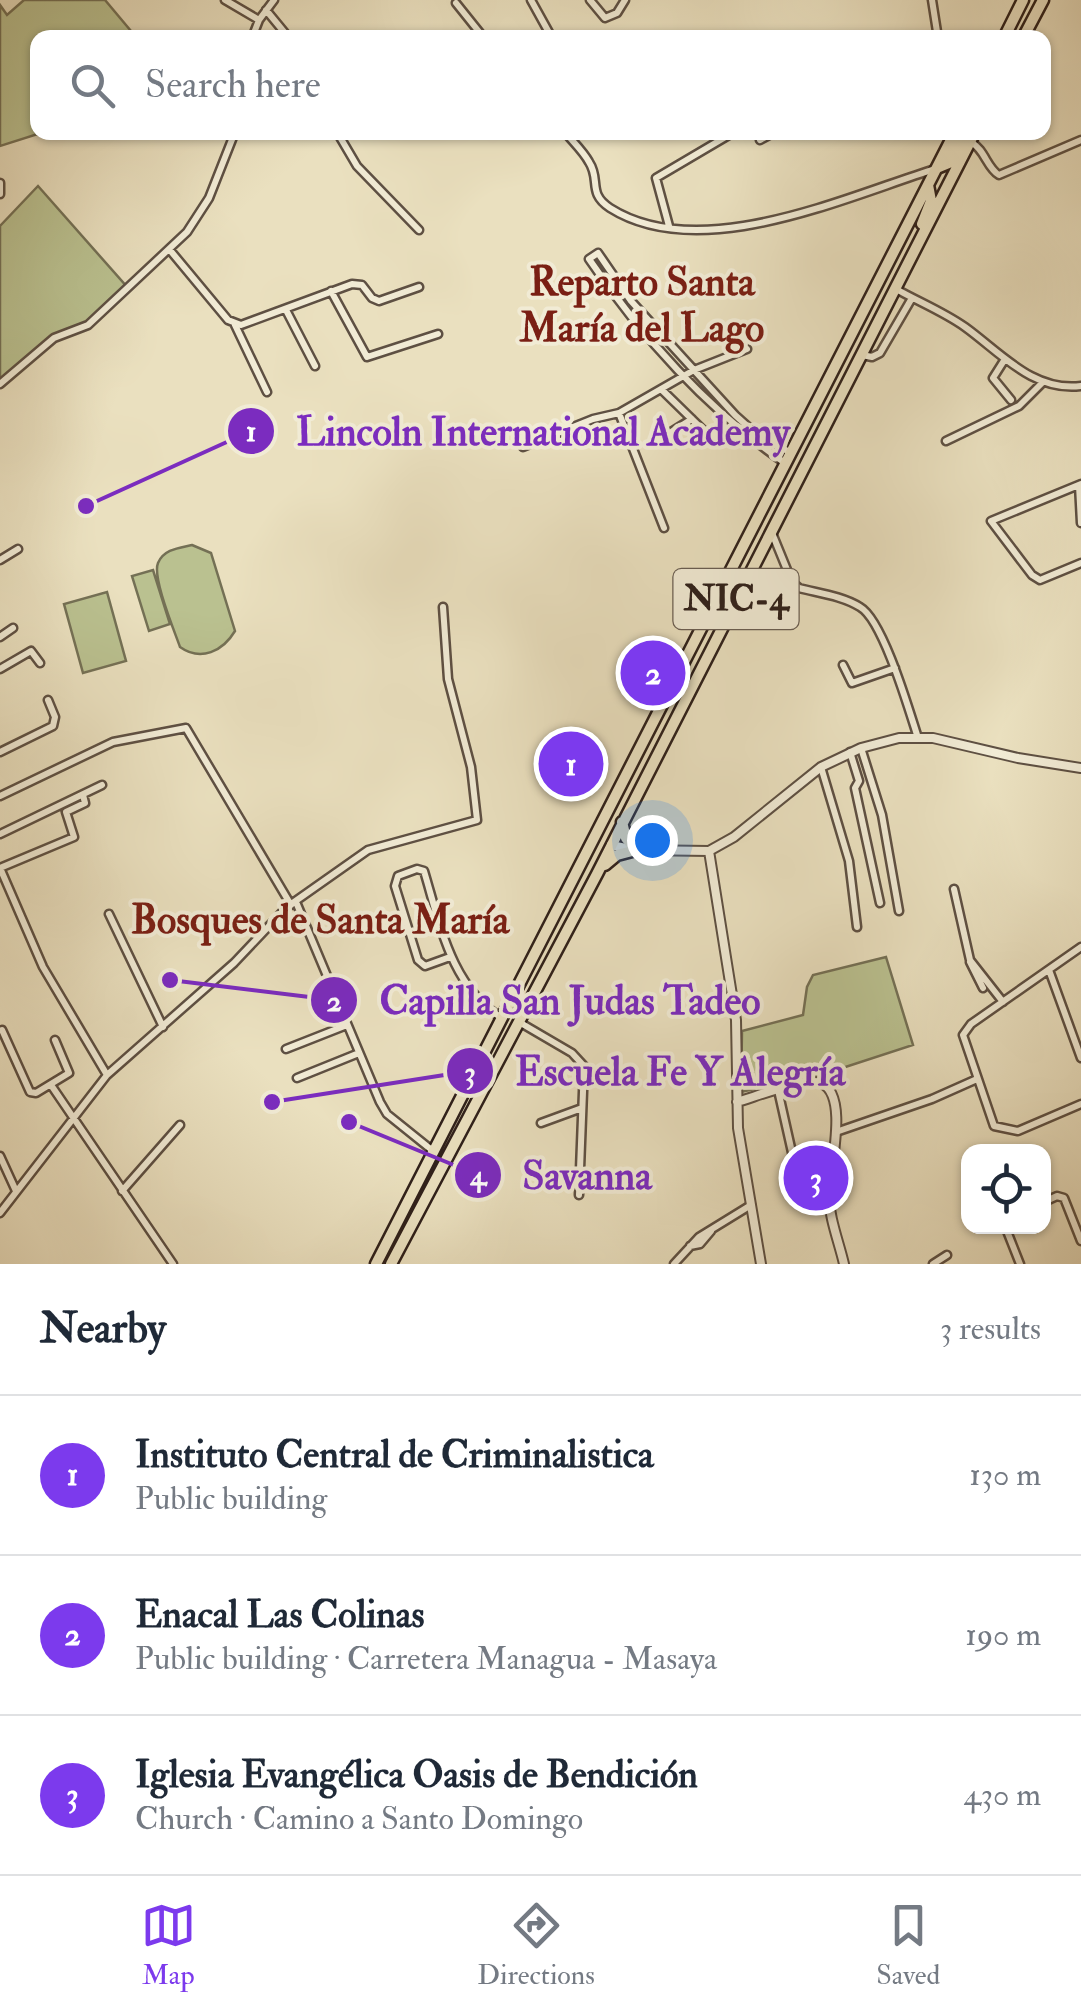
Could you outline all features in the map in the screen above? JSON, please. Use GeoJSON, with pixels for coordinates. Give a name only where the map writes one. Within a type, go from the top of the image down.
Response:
{"type":"FeatureCollection","features":[{"type":"Feature","properties":{"kind":"highway"},"geometry":{"type":"LineString","coordinates":[[1008,30],[1023,0]]}},
{"type":"Feature","properties":{"kind":"highway"},"geometry":{"type":"LineString","coordinates":[[1027,30],[1043,0]]}},
{"type":"Feature","properties":{"kind":"highway","name":"NIC-4"},"geometry":{"type":"LineString","coordinates":[[379,1261],[951,140]]}},
{"type":"Feature","properties":{"kind":"highway"},"geometry":{"type":"LineString","coordinates":[[936,168],[949,163],[968,140]]}},
{"type":"Feature","properties":{"kind":"highway","name":"NIC-4"},"geometry":{"type":"LineString","coordinates":[[391,1264],[597,874],[969,140]]}},
{"type":"Feature","properties":{"kind":"highway"},"geometry":{"type":"LineString","coordinates":[[896,286],[902,264],[929,209],[928,185]]}},
{"type":"Feature","properties":{"kind":"highway"},"geometry":{"type":"LineString","coordinates":[[840,356],[860,354],[856,329]]}},
{"type":"Feature","properties":{"kind":"highway"},"geometry":{"type":"LineString","coordinates":[[577,875],[611,845],[611,814],[640,758],[639,750]]}},
{"type":"Feature","properties":{"kind":"highway"},"geometry":{"type":"LineString","coordinates":[[597,874],[617,856],[636,850],[626,838],[622,821]]}},
{"type":"Feature","properties":{"kind":"highway"},"geometry":{"type":"LineString","coordinates":[[428,1163],[433,1171],[442,1168]]}},
{"type":"Feature","properties":{"kind":"highway"},"geometry":{"type":"LineString","coordinates":[[419,1181],[428,1178],[432,1190]]}},
{"type":"Feature","properties":{"kind":"street"},"geometry":{"type":"LineString","coordinates":[[224,0],[260,20]]}},
{"type":"Feature","properties":{"kind":"street"},"geometry":{"type":"LineString","coordinates":[[256,30],[274,0]]}},
{"type":"Feature","properties":{"kind":"street"},"geometry":{"type":"LineString","coordinates":[[530,0],[547,30]]}},
{"type":"Feature","properties":{"kind":"street"},"geometry":{"type":"LineString","coordinates":[[590,0],[605,18],[617,14],[625,0]]}},
{"type":"Feature","properties":{"kind":"street"},"geometry":{"type":"LineString","coordinates":[[932,0],[937,30]]}},
{"type":"Feature","properties":{"kind":"street"},"geometry":{"type":"LineString","coordinates":[[456,4],[477,30]]}},
{"type":"Feature","properties":{"kind":"street"},"geometry":{"type":"LineString","coordinates":[[266,10],[282,30]]}},
{"type":"Feature","properties":{"kind":"street"},"geometry":{"type":"LineString","coordinates":[[0,384],[54,338],[88,325],[187,232],[208,198],[232,140]]}},
{"type":"Feature","properties":{"kind":"street"},"geometry":{"type":"LineString","coordinates":[[342,140],[357,166],[419,230]]}},
{"type":"Feature","properties":{"kind":"street"},"geometry":{"type":"LineString","coordinates":[[571,140],[590,163],[594,191],[601,200],[632,218],[669,226],[732,230],[778,220],[936,168]]}},
{"type":"Feature","properties":{"kind":"street"},"geometry":{"type":"LineString","coordinates":[[669,226],[656,178],[720,140]]}},
{"type":"Feature","properties":{"kind":"street"},"geometry":{"type":"LineString","coordinates":[[974,140],[993,171],[999,174],[1081,140]]}},
{"type":"Feature","properties":{"kind":"street"},"geometry":{"type":"LineString","coordinates":[[917,174],[928,185]]}},
{"type":"Feature","properties":{"kind":"street"},"geometry":{"type":"LineString","coordinates":[[0,183],[0,194]]}},
{"type":"Feature","properties":{"kind":"street"},"geometry":{"type":"LineString","coordinates":[[169,249],[234,324],[267,392]]}},
{"type":"Feature","properties":{"kind":"street"},"geometry":{"type":"LineString","coordinates":[[598,253],[631,301],[694,370],[754,432],[788,458],[748,439],[617,300],[589,259],[598,253]]}},
{"type":"Feature","properties":{"kind":"street"},"geometry":{"type":"LineString","coordinates":[[234,324],[248,324],[357,283],[379,301],[420,287]]}},
{"type":"Feature","properties":{"kind":"street"},"geometry":{"type":"LineString","coordinates":[[896,286],[954,320],[1042,382],[1080,388]]}},
{"type":"Feature","properties":{"kind":"street"},"geometry":{"type":"LineString","coordinates":[[332,291],[367,357],[438,334]]}},
{"type":"Feature","properties":{"kind":"street"},"geometry":{"type":"LineString","coordinates":[[860,354],[872,358],[880,353],[912,298]]}},
{"type":"Feature","properties":{"kind":"street"},"geometry":{"type":"LineString","coordinates":[[286,310],[315,366]]}},
{"type":"Feature","properties":{"kind":"street"},"geometry":{"type":"LineString","coordinates":[[522,447],[592,419],[619,413],[694,370],[747,349]]}},
{"type":"Feature","properties":{"kind":"street"},"geometry":{"type":"LineString","coordinates":[[1005,359],[993,378],[1011,400]]}},
{"type":"Feature","properties":{"kind":"street"},"geometry":{"type":"LineString","coordinates":[[946,441],[1019,406],[1042,382]]}},
{"type":"Feature","properties":{"kind":"street"},"geometry":{"type":"LineString","coordinates":[[661,389],[704,431]]}},
{"type":"Feature","properties":{"kind":"street"},"geometry":{"type":"LineString","coordinates":[[619,413],[664,528]]}},
{"type":"Feature","properties":{"kind":"street"},"geometry":{"type":"LineString","coordinates":[[668,434],[692,419]]}},
{"type":"Feature","properties":{"kind":"street"},"geometry":{"type":"LineString","coordinates":[[1081,523],[1080,484],[991,522],[1032,576],[1040,580],[1081,563]]}},
{"type":"Feature","properties":{"kind":"street"},"geometry":{"type":"LineString","coordinates":[[771,532],[792,582],[799,588],[863,608],[871,618],[894,668],[918,738]]}},
{"type":"Feature","properties":{"kind":"street"},"geometry":{"type":"LineString","coordinates":[[0,560],[18,549]]}},
{"type":"Feature","properties":{"kind":"street"},"geometry":{"type":"LineString","coordinates":[[0,1213],[107,1075],[234,964],[293,903],[368,850],[477,820],[471,767],[448,679],[443,607]]}},
{"type":"Feature","properties":{"kind":"street"},"geometry":{"type":"LineString","coordinates":[[0,637],[13,628]]}},
{"type":"Feature","properties":{"kind":"street"},"geometry":{"type":"LineString","coordinates":[[0,669],[31,650],[40,663]]}},
{"type":"Feature","properties":{"kind":"street"},"geometry":{"type":"LineString","coordinates":[[842,665],[852,683],[894,668]]}},
{"type":"Feature","properties":{"kind":"street"},"geometry":{"type":"LineString","coordinates":[[0,752],[53,726],[55,717],[48,700]]}},
{"type":"Feature","properties":{"kind":"street"},"geometry":{"type":"LineString","coordinates":[[0,796],[113,742],[186,728],[293,903],[387,1114],[434,1151]]}},
{"type":"Feature","properties":{"kind":"street"},"geometry":{"type":"LineString","coordinates":[[611,845],[636,850],[709,851],[734,837],[821,767],[850,752],[899,738],[934,738],[1081,768]]}},
{"type":"Feature","properties":{"kind":"street"},"geometry":{"type":"LineString","coordinates":[[861,748],[882,815],[899,910]]}},
{"type":"Feature","properties":{"kind":"street"},"geometry":{"type":"LineString","coordinates":[[850,752],[859,780],[855,788],[880,903]]}},
{"type":"Feature","properties":{"kind":"street"},"geometry":{"type":"LineString","coordinates":[[821,767],[849,861],[857,927]]}},
{"type":"Feature","properties":{"kind":"street"},"geometry":{"type":"LineString","coordinates":[[0,834],[102,785]]}},
{"type":"Feature","properties":{"kind":"street"},"geometry":{"type":"LineString","coordinates":[[83,794],[85,803],[66,812],[74,837],[0,868],[43,967],[107,1075]]}},
{"type":"Feature","properties":{"kind":"street"},"geometry":{"type":"LineString","coordinates":[[709,851],[736,1020],[741,1145],[761,1264]]}},
{"type":"Feature","properties":{"kind":"street"},"geometry":{"type":"LineString","coordinates":[[450,957],[425,966],[418,960],[396,886],[398,876],[424,870],[450,957],[485,1007],[503,1018]]}},
{"type":"Feature","properties":{"kind":"street"},"geometry":{"type":"LineString","coordinates":[[954,889],[972,970],[983,988]]}},
{"type":"Feature","properties":{"kind":"street"},"geometry":{"type":"LineString","coordinates":[[109,914],[163,1027]]}},
{"type":"Feature","properties":{"kind":"street"},"geometry":{"type":"LineString","coordinates":[[1081,946],[964,1031],[963,1041],[994,1126],[1018,1131],[1081,1104]]}},
{"type":"Feature","properties":{"kind":"street"},"geometry":{"type":"LineString","coordinates":[[970,960],[1003,1002]]}},
{"type":"Feature","properties":{"kind":"street"},"geometry":{"type":"LineString","coordinates":[[1049,969],[1081,1058]]}},
{"type":"Feature","properties":{"kind":"street"},"geometry":{"type":"LineString","coordinates":[[519,1022],[580,1059],[584,1066],[579,1195]]}},
{"type":"Feature","properties":{"kind":"street"},"geometry":{"type":"LineString","coordinates":[[286,1049],[346,1025]]}},
{"type":"Feature","properties":{"kind":"street"},"geometry":{"type":"LineString","coordinates":[[2,1030],[26,1088],[36,1092],[69,1072],[55,1040]]}},
{"type":"Feature","properties":{"kind":"street"},"geometry":{"type":"LineString","coordinates":[[298,1078],[359,1054]]}},
{"type":"Feature","properties":{"kind":"street"},"geometry":{"type":"LineString","coordinates":[[836,1132],[932,1099],[976,1079]]}},
{"type":"Feature","properties":{"kind":"street"},"geometry":{"type":"LineString","coordinates":[[737,1102],[808,1082],[822,1084],[833,1097],[836,1132],[829,1193],[844,1264]]}},
{"type":"Feature","properties":{"kind":"street"},"geometry":{"type":"LineString","coordinates":[[50,1085],[173,1264]]}},
{"type":"Feature","properties":{"kind":"street"},"geometry":{"type":"LineString","coordinates":[[778,1090],[800,1188]]}},
{"type":"Feature","properties":{"kind":"street"},"geometry":{"type":"LineString","coordinates":[[541,1123],[582,1108]]}},
{"type":"Feature","properties":{"kind":"street"},"geometry":{"type":"LineString","coordinates":[[122,1191],[180,1125]]}},
{"type":"Feature","properties":{"kind":"street"},"geometry":{"type":"LineString","coordinates":[[0,1156],[16,1192]]}},
{"type":"Feature","properties":{"kind":"street"},"geometry":{"type":"LineString","coordinates":[[1051,1200],[1063,1197],[1081,1241]]}},
{"type":"Feature","properties":{"kind":"street"},"geometry":{"type":"LineString","coordinates":[[674,1264],[688,1246],[752,1204]]}},
{"type":"Feature","properties":{"kind":"street"},"geometry":{"type":"LineString","coordinates":[[1008,1234],[1020,1264]]}},
{"type":"Feature","properties":{"kind":"street"},"geometry":{"type":"LineString","coordinates":[[932,1264],[946,1255]]}},
{"type":"Feature","properties":{"kind":"green space"},"geometry":{"type":"Polygon","coordinates":[[[24,0],[105,0],[130,30],[30,30],[30,136],[0,146],[0,5],[7,15],[24,0]]]}},
{"type":"Feature","properties":{"kind":"green space"},"geometry":{"type":"Polygon","coordinates":[[[38,186],[128,288],[88,325],[54,338],[0,384],[0,226],[38,186]]]}},
{"type":"Feature","properties":{"kind":"green space"},"geometry":{"type":"Polygon","coordinates":[[[192,545],[211,553],[235,631],[218,649],[203,654],[180,647],[158,580],[158,563],[164,555],[192,545]]]}},
{"type":"Feature","properties":{"kind":"green space"},"geometry":{"type":"Polygon","coordinates":[[[153,570],[170,624],[149,631],[132,576],[153,570]]]}},
{"type":"Feature","properties":{"kind":"green space"},"geometry":{"type":"Polygon","coordinates":[[[107,592],[126,661],[83,673],[64,604],[107,592]]]}},
{"type":"Feature","properties":{"kind":"green space"},"geometry":{"type":"Polygon","coordinates":[[[886,957],[913,1045],[827,1073],[741,1092],[742,1031],[803,1015],[813,975],[886,957]]]}},
{"type":"Feature","properties":{"kind":"place","name":"Lincoln International Academy"},"geometry":{"type":"Point","coordinates":[86,506]}},
{"type":"Feature","properties":{"kind":"place","name":"Enacal Las Colinas"},"geometry":{"type":"Point","coordinates":[653,673]}},
{"type":"Feature","properties":{"kind":"place","name":"Instituto Central de Criminalistica"},"geometry":{"type":"Point","coordinates":[571,764]}},
{"type":"Feature","properties":{"kind":"place","name":"Capilla San Judas Tadeo"},"geometry":{"type":"Point","coordinates":[170,980]}},
{"type":"Feature","properties":{"kind":"place","name":"Escuela Fe Y Alegría"},"geometry":{"type":"Point","coordinates":[272,1102]}},
{"type":"Feature","properties":{"kind":"place","name":"Savanna"},"geometry":{"type":"Point","coordinates":[349,1122]}},
{"type":"Feature","properties":{"kind":"place","name":"Iglesia Evangélica Oasis de Bendición"},"geometry":{"type":"Point","coordinates":[816,1178]}},
{"type":"Feature","properties":{"kind":"district","name":"Reparto Santa María del Lago"},"geometry":{"type":"Point","coordinates":[642,305]}},
{"type":"Feature","properties":{"kind":"district","name":"Bosques de Santa María"},"geometry":{"type":"Point","coordinates":[320,920]}}]}
